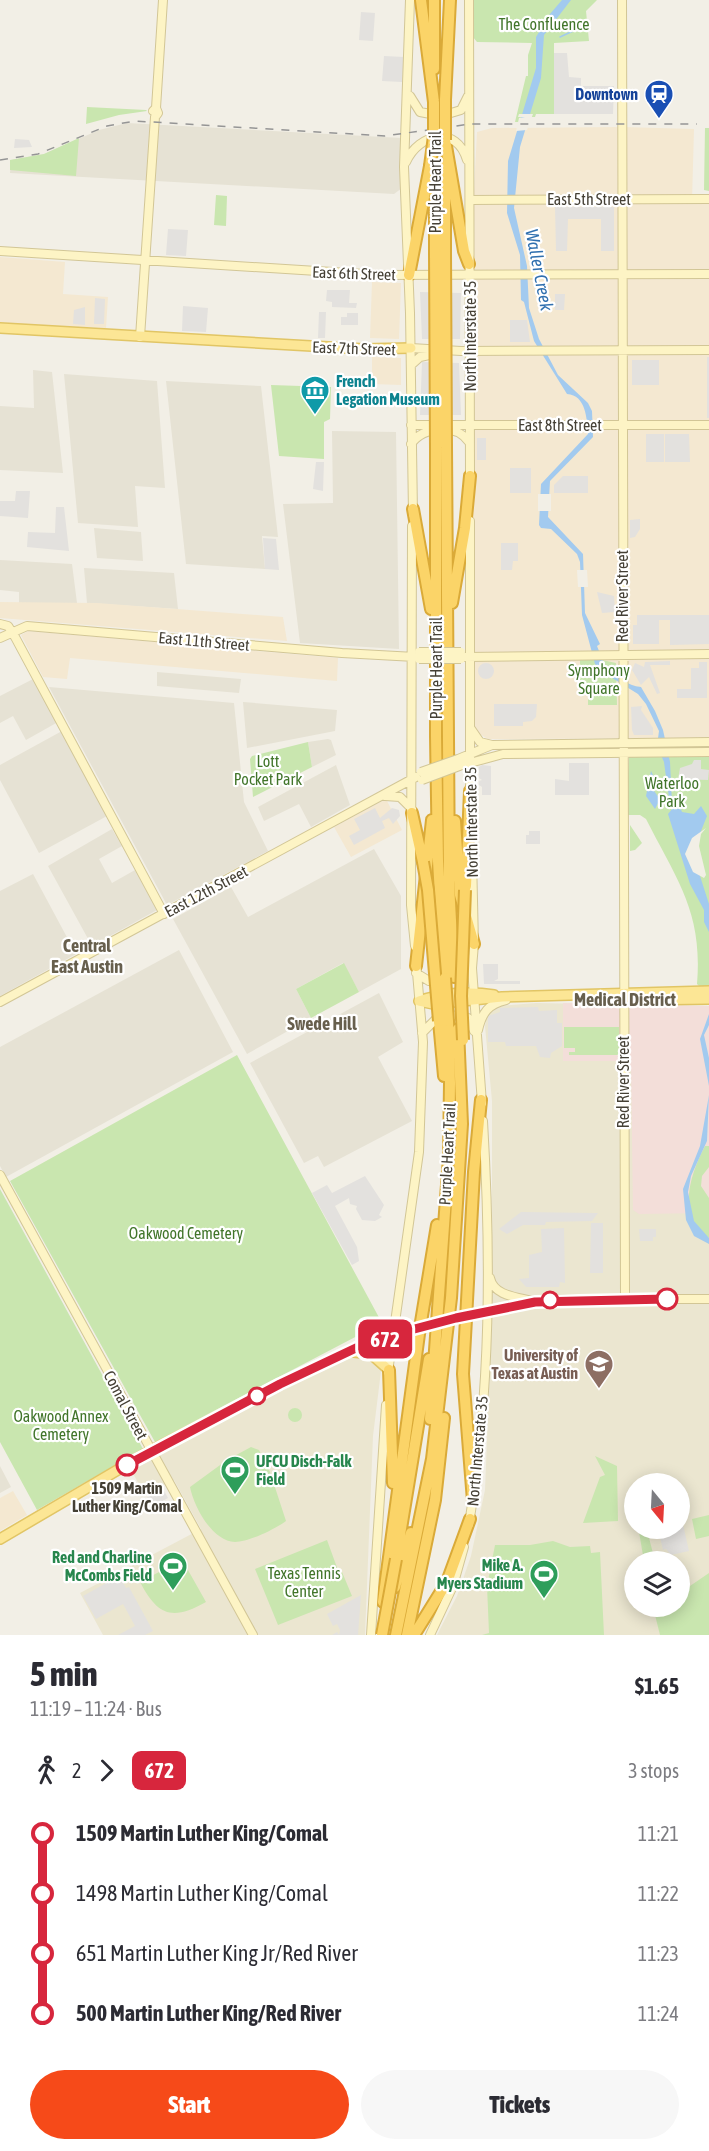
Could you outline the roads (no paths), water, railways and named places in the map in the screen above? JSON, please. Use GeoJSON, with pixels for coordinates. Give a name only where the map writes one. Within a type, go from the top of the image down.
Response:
{"type":"FeatureCollection","features":[{"type":"Feature","properties":{"kind":"highway"},"geometry":{"type":"LineString","coordinates":[[420,0],[440,101]]}},
{"type":"Feature","properties":{"kind":"highway","name":"Purple Heart Trail"},"geometry":{"type":"LineString","coordinates":[[434,0],[440,101]]}},
{"type":"Feature","properties":{"kind":"highway","name":"Purple Heart Trail"},"geometry":{"type":"LineString","coordinates":[[439,138],[440,101],[450,0]]}},
{"type":"Feature","properties":{"kind":"highway"},"geometry":{"type":"LineString","coordinates":[[447,31],[455,0]]}},
{"type":"Feature","properties":{"kind":"highway"},"geometry":{"type":"LineString","coordinates":[[439,138],[447,160],[469,269]]}},
{"type":"Feature","properties":{"kind":"highway"},"geometry":{"type":"LineString","coordinates":[[409,275],[439,138]]}},
{"type":"Feature","properties":{"kind":"highway","name":"Purple Heart Trail"},"geometry":{"type":"LineString","coordinates":[[447,160],[440,252],[441,447],[436,736],[438,861],[450,977]]}},
{"type":"Feature","properties":{"kind":"highway","name":"Purple Heart Trail"},"geometry":{"type":"LineString","coordinates":[[432,166],[440,252]]}},
{"type":"Feature","properties":{"kind":"highway","name":"Purple Heart Trail"},"geometry":{"type":"LineString","coordinates":[[380,1635],[392,1558],[435,1335],[449,1157],[448,708],[441,447]]}},
{"type":"Feature","properties":{"kind":"highway"},"geometry":{"type":"LineString","coordinates":[[448,708],[452,663],[453,596],[465,528],[470,476]]}},
{"type":"Feature","properties":{"kind":"highway"},"geometry":{"type":"LineString","coordinates":[[413,509],[430,600],[437,700]]}},
{"type":"Feature","properties":{"kind":"highway"},"geometry":{"type":"LineString","coordinates":[[416,970],[432,820],[432,764],[436,736]]}},
{"type":"Feature","properties":{"kind":"highway"},"geometry":{"type":"LineString","coordinates":[[448,736],[452,757],[460,895],[474,944]]}},
{"type":"Feature","properties":{"kind":"highway"},"geometry":{"type":"LineString","coordinates":[[462,1083],[462,986],[470,791]]}},
{"type":"Feature","properties":{"kind":"highway"},"geometry":{"type":"LineString","coordinates":[[412,811],[428,890],[448,1021]]}},
{"type":"Feature","properties":{"kind":"highway","name":"Purple Heart Trail"},"geometry":{"type":"LineString","coordinates":[[396,1635],[432,1459],[452,1298],[461,1161],[462,1083],[448,1021]]}},
{"type":"Feature","properties":{"kind":"highway"},"geometry":{"type":"LineString","coordinates":[[473,1501],[463,1374],[477,1126],[482,1100]]}},
{"type":"Feature","properties":{"kind":"highway"},"geometry":{"type":"LineString","coordinates":[[392,1558],[394,1518],[419,1334],[447,1177]]}},
{"type":"Feature","properties":{"kind":"highway"},"geometry":{"type":"LineString","coordinates":[[454,1268],[462,1248],[474,1185]]}},
{"type":"Feature","properties":{"kind":"highway","name":"Purple Heart Trail"},"geometry":{"type":"LineString","coordinates":[[407,1635],[423,1562],[441,1458],[452,1329],[452,1298]]}},
{"type":"Feature","properties":{"kind":"highway","name":"Purple Heart Trail"},"geometry":{"type":"LineString","coordinates":[[390,1635],[412,1529],[429,1428],[436,1350],[435,1335]]}},
{"type":"Feature","properties":{"kind":"highway"},"geometry":{"type":"LineString","coordinates":[[388,1370],[394,1518]]}},
{"type":"Feature","properties":{"kind":"highway"},"geometry":{"type":"LineString","coordinates":[[414,1635],[447,1582],[470,1519]]}},
{"type":"Feature","properties":{"kind":"highway"},"geometry":{"type":"LineString","coordinates":[[380,1635],[412,1529]]}},
{"type":"Feature","properties":{"kind":"main road"},"geometry":{"type":"LineString","coordinates":[[140,337],[155,117],[158,110],[156,108],[163,0]]}},
{"type":"Feature","properties":{"kind":"main road"},"geometry":{"type":"LineString","coordinates":[[371,1635],[388,1370],[417,1173],[423,1072],[411,905],[417,655],[411,444],[411,348],[404,167],[409,92],[410,0]]}},
{"type":"Feature","properties":{"kind":"main road","name":"North Interstate 35"},"geometry":{"type":"LineString","coordinates":[[430,1635],[453,1586],[470,1519],[480,1457],[489,1312],[482,1100],[473,997],[470,791],[466,760],[470,727],[470,426],[465,351],[470,200],[469,0]]}},
{"type":"Feature","properties":{"kind":"main road","name":"Red River Street"},"geometry":{"type":"LineString","coordinates":[[622,0],[622,995],[625,1299]]}},
{"type":"Feature","properties":{"kind":"main road"},"geometry":{"type":"LineString","coordinates":[[409,92],[411,102],[420,112],[441,116],[461,110],[470,92]]}},
{"type":"Feature","properties":{"kind":"main road"},"geometry":{"type":"LineString","coordinates":[[404,167],[412,149],[419,142],[445,138],[453,140],[462,148],[470,170]]}},
{"type":"Feature","properties":{"kind":"main road","name":"East 5th Street"},"geometry":{"type":"LineString","coordinates":[[470,200],[709,199]]}},
{"type":"Feature","properties":{"kind":"main road","name":"East 6th Street"},"geometry":{"type":"LineString","coordinates":[[0,251],[409,275],[469,269],[513,274],[709,274]]}},
{"type":"Feature","properties":{"kind":"main road","name":"East 7th Street"},"geometry":{"type":"LineString","coordinates":[[0,328],[364,349],[709,350]]}},
{"type":"Feature","properties":{"kind":"main road"},"geometry":{"type":"LineString","coordinates":[[411,365],[424,355],[465,351]]}},
{"type":"Feature","properties":{"kind":"main road","name":"East 8th Street"},"geometry":{"type":"LineString","coordinates":[[411,425],[464,423],[470,426],[709,425]]}},
{"type":"Feature","properties":{"kind":"main road"},"geometry":{"type":"LineString","coordinates":[[411,444],[421,432],[454,430],[460,432],[470,444]]}},
{"type":"Feature","properties":{"kind":"main road"},"geometry":{"type":"LineString","coordinates":[[0,624],[8,626],[12,632],[164,914]]}},
{"type":"Feature","properties":{"kind":"main road","name":"East 11th Street"},"geometry":{"type":"LineString","coordinates":[[0,638],[23,626],[32,626],[342,653],[709,654]]}},
{"type":"Feature","properties":{"kind":"main road"},"geometry":{"type":"LineString","coordinates":[[470,727],[478,740],[492,745]]}},
{"type":"Feature","properties":{"kind":"main road"},"geometry":{"type":"LineString","coordinates":[[698,742],[698,753]]}},
{"type":"Feature","properties":{"kind":"main road","name":"East 12th Street"},"geometry":{"type":"LineString","coordinates":[[0,1002],[413,780],[466,760],[492,745],[709,742]]}},
{"type":"Feature","properties":{"kind":"main road","name":"East 12th Street"},"geometry":{"type":"LineString","coordinates":[[466,760],[503,754],[709,752]]}},
{"type":"Feature","properties":{"kind":"main road"},"geometry":{"type":"LineString","coordinates":[[383,796],[400,797],[412,811]]}},
{"type":"Feature","properties":{"kind":"main road"},"geometry":{"type":"LineString","coordinates":[[416,970],[434,982],[461,980],[472,968]]}},
{"type":"Feature","properties":{"kind":"main road"},"geometry":{"type":"LineString","coordinates":[[419,1001],[433,1004],[473,997],[622,995],[631,991],[709,996]]}},
{"type":"Feature","properties":{"kind":"main road"},"geometry":{"type":"LineString","coordinates":[[622,995],[631,1000],[689,999],[709,996]]}},
{"type":"Feature","properties":{"kind":"main road"},"geometry":{"type":"LineString","coordinates":[[477,1038],[481,1018],[489,1007],[521,996]]}},
{"type":"Feature","properties":{"kind":"main road"},"geometry":{"type":"LineString","coordinates":[[422,1033],[438,1017],[461,1015],[468,1018],[477,1038]]}},
{"type":"Feature","properties":{"kind":"main road","name":"Comal Street"},"geometry":{"type":"LineString","coordinates":[[0,1175],[253,1635]]}},
{"type":"Feature","properties":{"kind":"main road"},"geometry":{"type":"LineString","coordinates":[[487,1268],[491,1284],[500,1292],[535,1302]]}},
{"type":"Feature","properties":{"kind":"main road"},"geometry":{"type":"LineString","coordinates":[[0,1539],[150,1451],[346,1352],[403,1332],[474,1314],[535,1302],[709,1299]]}},
{"type":"Feature","properties":{"kind":"main road"},"geometry":{"type":"LineString","coordinates":[[346,1352],[372,1354],[388,1370]]}},
{"type":"Feature","properties":{"kind":"water"},"geometry":{"type":"Polygon","coordinates":[[[562,0],[571,0],[544,35],[541,78],[520,147],[514,208],[527,266],[529,308],[539,339],[558,375],[588,403],[592,411],[593,437],[550,481],[548,517],[583,554],[585,613],[600,644],[597,646],[607,671],[627,683],[641,687],[655,711],[663,730],[670,762],[672,803],[669,798],[667,781],[662,778],[666,777],[664,762],[657,746],[659,731],[646,704],[638,694],[609,676],[595,664],[582,615],[580,562],[577,554],[551,529],[541,528],[539,525],[541,484],[588,434],[588,428],[582,403],[573,395],[567,394],[534,341],[524,302],[521,300],[520,255],[507,213],[508,161],[536,68],[536,37],[562,0]]]}},
{"type":"Feature","properties":{"kind":"water"},"geometry":{"type":"Polygon","coordinates":[[[651,771],[657,783],[654,791],[660,799],[655,809],[646,796],[651,771]]]}},
{"type":"Feature","properties":{"kind":"water"},"geometry":{"type":"Polygon","coordinates":[[[678,802],[682,812],[694,814],[701,806],[707,816],[697,841],[700,876],[709,904],[709,932],[704,922],[704,910],[690,884],[668,814],[678,802]]]}},
{"type":"Feature","properties":{"kind":"water"},"geometry":{"type":"Polygon","coordinates":[[[709,1014],[709,1025],[704,1035],[709,1058],[709,1086],[700,1039],[709,1014]]]}},
{"type":"Feature","properties":{"kind":"water"},"geometry":{"type":"Polygon","coordinates":[[[709,1095],[707,1141],[691,1176],[688,1192],[694,1221],[709,1238],[709,1244],[694,1236],[686,1220],[683,1189],[700,1146],[709,1095]]]}},
{"type":"Feature","properties":{"kind":"waterway"},"geometry":{"type":"LineString","coordinates":[[558,30],[572,21],[577,24],[573,31],[560,37]]}},
{"type":"Feature","properties":{"kind":"railway"},"geometry":{"type":"LineString","coordinates":[[0,160],[38,154],[107,126],[135,121],[385,136],[470,124],[697,124]]}},
{"type":"Feature","properties":{"kind":"place","name":"Downtown"},"geometry":{"type":"Point","coordinates":[659,120]}},
{"type":"Feature","properties":{"kind":"place","name":"French Legation Museum"},"geometry":{"type":"Point","coordinates":[315,416]}},
{"type":"Feature","properties":{"kind":"place","name":"University of Texas at Austin"},"geometry":{"type":"Point","coordinates":[599,1390]}},
{"type":"Feature","properties":{"kind":"place","name":"1509 Martin Luther King/Comal"},"geometry":{"type":"Point","coordinates":[127,1465]}},
{"type":"Feature","properties":{"kind":"place","name":"UFCU Disch-Falk Field"},"geometry":{"type":"Point","coordinates":[235,1496]}},
{"type":"Feature","properties":{"kind":"place","name":"Red and Charline McCombs Field"},"geometry":{"type":"Point","coordinates":[173,1592]}},
{"type":"Feature","properties":{"kind":"place","name":"Mike A. Myers Stadium"},"geometry":{"type":"Point","coordinates":[544,1600]}},
{"type":"Feature","properties":{"kind":"district","name":"Central East Austin"},"geometry":{"type":"Point","coordinates":[87,956]}},
{"type":"Feature","properties":{"kind":"district","name":"Medical District"},"geometry":{"type":"Point","coordinates":[625,1000]}},
{"type":"Feature","properties":{"kind":"district","name":"Swede Hill"},"geometry":{"type":"Point","coordinates":[322,1024]}},
{"type":"Feature","properties":{"kind":"park label","name":"The Confluence"},"geometry":{"type":"Point","coordinates":[544,24]}},
{"type":"Feature","properties":{"kind":"park label","name":"Symphony Square"},"geometry":{"type":"Point","coordinates":[599,679]}},
{"type":"Feature","properties":{"kind":"park label","name":"Lott Pocket Park"},"geometry":{"type":"Point","coordinates":[268,770]}},
{"type":"Feature","properties":{"kind":"park label","name":"Waterloo Park"},"geometry":{"type":"Point","coordinates":[672,792]}},
{"type":"Feature","properties":{"kind":"park label","name":"Oakwood Cemetery"},"geometry":{"type":"Point","coordinates":[186,1233]}},
{"type":"Feature","properties":{"kind":"park label","name":"Oakwood Annex Cemetery"},"geometry":{"type":"Point","coordinates":[61,1425]}},
{"type":"Feature","properties":{"kind":"park label","name":"Texas Tennis Center"},"geometry":{"type":"Point","coordinates":[304,1582]}},
{"type":"Feature","properties":{"kind":"water label","name":"Waller Creek"},"geometry":{"type":"Point","coordinates":[539,270]}}]}
